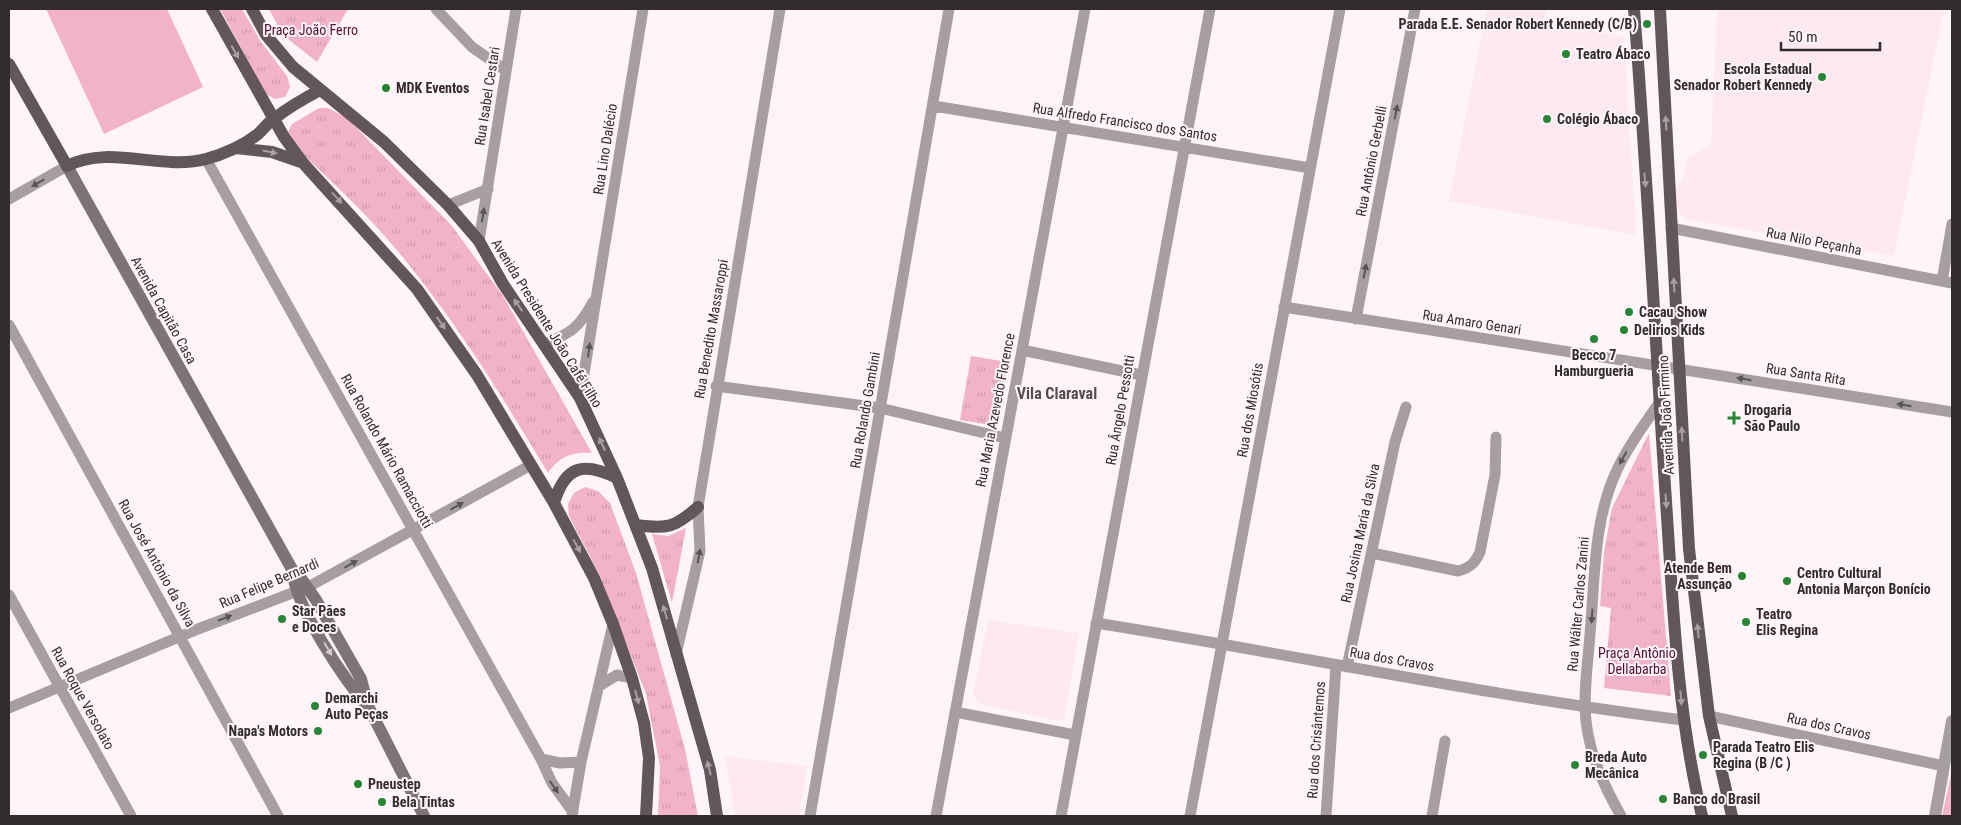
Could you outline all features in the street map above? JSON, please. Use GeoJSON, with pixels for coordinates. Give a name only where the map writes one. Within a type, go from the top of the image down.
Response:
{"type":"FeatureCollection","features":[{"type":"Feature","properties":{"kind":"main road"},"geometry":{"type":"LineString","coordinates":[[212,9],[284,137],[303,163],[417,289],[477,375],[554,503],[594,578],[632,678],[644,723],[649,758],[646,816]]}},
{"type":"Feature","properties":{"kind":"main road","name":"Avenida Presidente João Café Filho"},"geometry":{"type":"LineString","coordinates":[[252,9],[266,35],[282,55],[303,76],[384,142],[448,204],[479,241],[503,284],[580,398],[617,478],[652,568],[710,770],[717,816]]}},
{"type":"Feature","properties":{"kind":"main road","name":"Avenida João Firmino"},"geometry":{"type":"LineString","coordinates":[[1634,9],[1674,615],[1684,720],[1702,816]]}},
{"type":"Feature","properties":{"kind":"main road","name":"Avenida João Firmino"},"geometry":{"type":"LineString","coordinates":[[1660,9],[1689,549],[1709,716],[1732,816]]}},
{"type":"Feature","properties":{"kind":"main road","name":"Avenida Capitão Casa"},"geometry":{"type":"LineString","coordinates":[[9,64],[302,589],[304,609],[350,686],[368,706],[424,816]]}},
{"type":"Feature","properties":{"kind":"main road"},"geometry":{"type":"LineString","coordinates":[[67,166],[81,159],[106,156],[144,161],[206,159],[236,148],[258,134],[274,118],[320,90]]}},
{"type":"Feature","properties":{"kind":"main road"},"geometry":{"type":"LineString","coordinates":[[236,148],[280,154],[303,163]]}},
{"type":"Feature","properties":{"kind":"main road"},"geometry":{"type":"LineString","coordinates":[[554,503],[562,481],[576,470],[589,468],[617,478]]}},
{"type":"Feature","properties":{"kind":"main road"},"geometry":{"type":"LineString","coordinates":[[636,525],[660,528],[672,527],[698,507]]}},
{"type":"Feature","properties":{"kind":"street"},"geometry":{"type":"LineString","coordinates":[[436,9],[472,46],[505,70]]}},
{"type":"Feature","properties":{"kind":"street","name":"Rua Isabel Cestari"},"geometry":{"type":"LineString","coordinates":[[479,241],[516,9]]}},
{"type":"Feature","properties":{"kind":"street","name":"Rua Lino Dalécio"},"geometry":{"type":"LineString","coordinates":[[580,398],[643,9]]}},
{"type":"Feature","properties":{"kind":"street","name":"Rua Benedito Massaroppi"},"geometry":{"type":"LineString","coordinates":[[676,654],[700,551],[698,507],[716,386],[780,9]]}},
{"type":"Feature","properties":{"kind":"street","name":"Rua Rolando Gambini"},"geometry":{"type":"LineString","coordinates":[[810,816],[950,9]]}},
{"type":"Feature","properties":{"kind":"street","name":"Rua Maria Azevedo Florence"},"geometry":{"type":"LineString","coordinates":[[936,816],[1004,438],[1085,9]]}},
{"type":"Feature","properties":{"kind":"street","name":"Rua Ângelo Pessotti"},"geometry":{"type":"LineString","coordinates":[[1061,816],[1210,9]]}},
{"type":"Feature","properties":{"kind":"street","name":"Rua dos Miosótis"},"geometry":{"type":"LineString","coordinates":[[1190,816],[1340,9]]}},
{"type":"Feature","properties":{"kind":"street","name":"Rua Antônio Gerbelli"},"geometry":{"type":"LineString","coordinates":[[1356,319],[1415,9]]}},
{"type":"Feature","properties":{"kind":"street","name":"Rua Alfredo Francisco dos Santos"},"geometry":{"type":"LineString","coordinates":[[934,106],[1310,168]]}},
{"type":"Feature","properties":{"kind":"street","name":"Rua Rolando Mário Ramacciotti"},"geometry":{"type":"LineString","coordinates":[[206,159],[541,759],[552,784],[572,814]]}},
{"type":"Feature","properties":{"kind":"street"},"geometry":{"type":"LineString","coordinates":[[9,199],[67,166]]}},
{"type":"Feature","properties":{"kind":"street"},"geometry":{"type":"LineString","coordinates":[[448,204],[488,188]]}},
{"type":"Feature","properties":{"kind":"street"},"geometry":{"type":"LineString","coordinates":[[1947,282],[1952,224]]}},
{"type":"Feature","properties":{"kind":"street","name":"Rua Nilo Peçanha"},"geometry":{"type":"LineString","coordinates":[[1671,228],[1947,282]]}},
{"type":"Feature","properties":{"kind":"street","name":"Rua Lino Dalécio"},"geometry":{"type":"LineString","coordinates":[[545,344],[570,333],[579,326],[597,294]]}},
{"type":"Feature","properties":{"kind":"street","name":"Rua Amaro Genari"},"geometry":{"type":"LineString","coordinates":[[1284,307],[1656,365]]}},
{"type":"Feature","properties":{"kind":"street","name":"Rua José Antônio da Silva"},"geometry":{"type":"LineString","coordinates":[[9,325],[278,816]]}},
{"type":"Feature","properties":{"kind":"street"},"geometry":{"type":"LineString","coordinates":[[1022,350],[1142,375]]}},
{"type":"Feature","properties":{"kind":"street","name":"Rua Santa Rita"},"geometry":{"type":"LineString","coordinates":[[1656,365],[1952,412]]}},
{"type":"Feature","properties":{"kind":"street"},"geometry":{"type":"LineString","coordinates":[[716,386],[880,408],[1004,438]]}},
{"type":"Feature","properties":{"kind":"street","name":"Rua Wálter Carlos Zanini"},"geometry":{"type":"LineString","coordinates":[[1621,816],[1602,783],[1586,721],[1597,546],[1605,503],[1624,457],[1659,403]]}},
{"type":"Feature","properties":{"kind":"street","name":"Rua Josina Maria da Silva"},"geometry":{"type":"LineString","coordinates":[[1342,666],[1372,553],[1395,442],[1406,407]]}},
{"type":"Feature","properties":{"kind":"street"},"geometry":{"type":"LineString","coordinates":[[1372,553],[1458,571],[1468,568],[1476,561],[1480,552],[1495,475],[1496,438]]}},
{"type":"Feature","properties":{"kind":"street","name":"Rua Felipe Bernardi"},"geometry":{"type":"LineString","coordinates":[[9,708],[302,589],[531,465]]}},
{"type":"Feature","properties":{"kind":"street","name":"Rua Roque Versolato"},"geometry":{"type":"LineString","coordinates":[[9,594],[131,816]]}},
{"type":"Feature","properties":{"kind":"street","name":"Rua dos Cravos"},"geometry":{"type":"LineString","coordinates":[[1096,623],[1222,643],[1342,666],[1586,708],[1684,720]]}},
{"type":"Feature","properties":{"kind":"street"},"geometry":{"type":"LineString","coordinates":[[572,814],[581,762],[613,624]]}},
{"type":"Feature","properties":{"kind":"street","name":"Rua dos Crisântemos"},"geometry":{"type":"LineString","coordinates":[[1326,816],[1342,666]]}},
{"type":"Feature","properties":{"kind":"street"},"geometry":{"type":"LineString","coordinates":[[599,686],[617,675],[632,678]]}},
{"type":"Feature","properties":{"kind":"street"},"geometry":{"type":"LineString","coordinates":[[955,712],[1075,735]]}},
{"type":"Feature","properties":{"kind":"street","name":"Rua dos Cravos"},"geometry":{"type":"LineString","coordinates":[[1709,716],[1944,766]]}},
{"type":"Feature","properties":{"kind":"street"},"geometry":{"type":"LineString","coordinates":[[1935,816],[1952,721]]}},
{"type":"Feature","properties":{"kind":"street"},"geometry":{"type":"LineString","coordinates":[[1432,816],[1445,741]]}},
{"type":"Feature","properties":{"kind":"street"},"geometry":{"type":"LineString","coordinates":[[541,759],[560,763],[581,762]]}},
{"type":"Feature","properties":{"kind":"shaded area","name":"Colégio Ábaco"},"geometry":{"type":"Polygon","coordinates":[[[1487,9],[1547,9],[1545,22],[1624,37],[1636,235],[1449,201],[1487,9]]]}},
{"type":"Feature","properties":{"kind":"shaded area","name":"Escola Estadual Senador Robert Kennedy"},"geometry":{"type":"Polygon","coordinates":[[[1717,9],[1944,9],[1894,256],[1696,221],[1685,218],[1677,211],[1675,192],[1683,178],[1688,157],[1711,145],[1717,9]]]}},
{"type":"Feature","properties":{"kind":"shaded area"},"geometry":{"type":"Polygon","coordinates":[[[988,620],[1079,633],[1064,720],[1053,720],[978,702],[973,695],[988,620]]]}},
{"type":"Feature","properties":{"kind":"shaded area"},"geometry":{"type":"Polygon","coordinates":[[[725,756],[807,766],[799,816],[735,816],[725,756]]]}},
{"type":"Feature","properties":{"kind":"green space"},"geometry":{"type":"Polygon","coordinates":[[[46,9],[167,9],[203,87],[104,134],[46,9]]]}},
{"type":"Feature","properties":{"kind":"green space"},"geometry":{"type":"Polygon","coordinates":[[[220,9],[242,9],[261,42],[287,76],[290,87],[285,97],[275,99],[266,94],[220,9]]]}},
{"type":"Feature","properties":{"kind":"green space","name":"Praça João Ferro"},"geometry":{"type":"Polygon","coordinates":[[[269,9],[348,9],[317,62],[283,35],[269,9]]]}},
{"type":"Feature","properties":{"kind":"green space"},"geometry":{"type":"Polygon","coordinates":[[[319,108],[328,108],[347,118],[452,226],[503,296],[592,453],[578,453],[567,456],[548,473],[482,367],[428,290],[396,249],[368,218],[293,145],[287,134],[292,124],[319,108]]]}},
{"type":"Feature","properties":{"kind":"green space"},"geometry":{"type":"Polygon","coordinates":[[[971,356],[1008,362],[997,426],[960,420],[971,356]]]}},
{"type":"Feature","properties":{"kind":"green space","name":"Praça Antônio Dellabarba"},"geometry":{"type":"Polygon","coordinates":[[[1649,433],[1671,696],[1604,688],[1611,608],[1600,606],[1604,552],[1612,508],[1649,433]]]}},
{"type":"Feature","properties":{"kind":"green space"},"geometry":{"type":"Polygon","coordinates":[[[585,487],[598,491],[610,503],[636,573],[685,749],[698,816],[658,816],[660,766],[646,694],[600,576],[569,516],[568,504],[574,493],[585,487]]]}},
{"type":"Feature","properties":{"kind":"green space"},"geometry":{"type":"Polygon","coordinates":[[[686,528],[672,603],[652,534],[668,536],[686,528]]]}},
{"type":"Feature","properties":{"kind":"green space"},"geometry":{"type":"Polygon","coordinates":[[[1614,624],[1647,628],[1641,685],[1608,682],[1614,624]]]}},
{"type":"Feature","properties":{"kind":"green space"},"geometry":{"type":"Polygon","coordinates":[[[1952,770],[1952,816],[1942,816],[1952,770]]]}},
{"type":"Feature","properties":{"kind":"place","name":"Parada E.E. Senador Robert Kennedy (C/B)"},"geometry":{"type":"Point","coordinates":[1647,24]}},
{"type":"Feature","properties":{"kind":"place","name":"Teatro Ábaco"},"geometry":{"type":"Point","coordinates":[1566,54]}},
{"type":"Feature","properties":{"kind":"place","name":"Escola Estadual Senador Robert Kennedy"},"geometry":{"type":"Point","coordinates":[1822,77]}},
{"type":"Feature","properties":{"kind":"place","name":"MDK Eventos"},"geometry":{"type":"Point","coordinates":[386,88]}},
{"type":"Feature","properties":{"kind":"place","name":"Colégio Ábaco"},"geometry":{"type":"Point","coordinates":[1547,119]}},
{"type":"Feature","properties":{"kind":"place","name":"Cacau Show"},"geometry":{"type":"Point","coordinates":[1629,312]}},
{"type":"Feature","properties":{"kind":"place","name":"Delirios Kids"},"geometry":{"type":"Point","coordinates":[1624,330]}},
{"type":"Feature","properties":{"kind":"place","name":"Becco 7 Hamburgueria"},"geometry":{"type":"Point","coordinates":[1594,339]}},
{"type":"Feature","properties":{"kind":"place","name":"Drogaria São Paulo"},"geometry":{"type":"Point","coordinates":[1734,418]}},
{"type":"Feature","properties":{"kind":"place","name":"Atende Bem Assunção"},"geometry":{"type":"Point","coordinates":[1742,576]}},
{"type":"Feature","properties":{"kind":"place","name":"Centro Cultural Antonia Marçon Bonício"},"geometry":{"type":"Point","coordinates":[1787,581]}},
{"type":"Feature","properties":{"kind":"place","name":"Star Pães e Doces"},"geometry":{"type":"Point","coordinates":[282,619]}},
{"type":"Feature","properties":{"kind":"place","name":"Teatro Elis Regina"},"geometry":{"type":"Point","coordinates":[1746,622]}},
{"type":"Feature","properties":{"kind":"place","name":"Demarchi Auto Peças"},"geometry":{"type":"Point","coordinates":[315,706]}},
{"type":"Feature","properties":{"kind":"place","name":"Napa's Motors"},"geometry":{"type":"Point","coordinates":[318,731]}},
{"type":"Feature","properties":{"kind":"place","name":"Parada Teatro Elis Regina (B /C )"},"geometry":{"type":"Point","coordinates":[1703,755]}},
{"type":"Feature","properties":{"kind":"place","name":"Breda Auto Mecânica"},"geometry":{"type":"Point","coordinates":[1575,765]}},
{"type":"Feature","properties":{"kind":"place","name":"Pneustep"},"geometry":{"type":"Point","coordinates":[358,784]}},
{"type":"Feature","properties":{"kind":"place","name":"Banco do Brasil"},"geometry":{"type":"Point","coordinates":[1663,799]}},
{"type":"Feature","properties":{"kind":"place","name":"Bela Tintas"},"geometry":{"type":"Point","coordinates":[382,802]}},
{"type":"Feature","properties":{"kind":"district","name":"Vila Claraval"},"geometry":{"type":"Point","coordinates":[1057,393]}}]}
